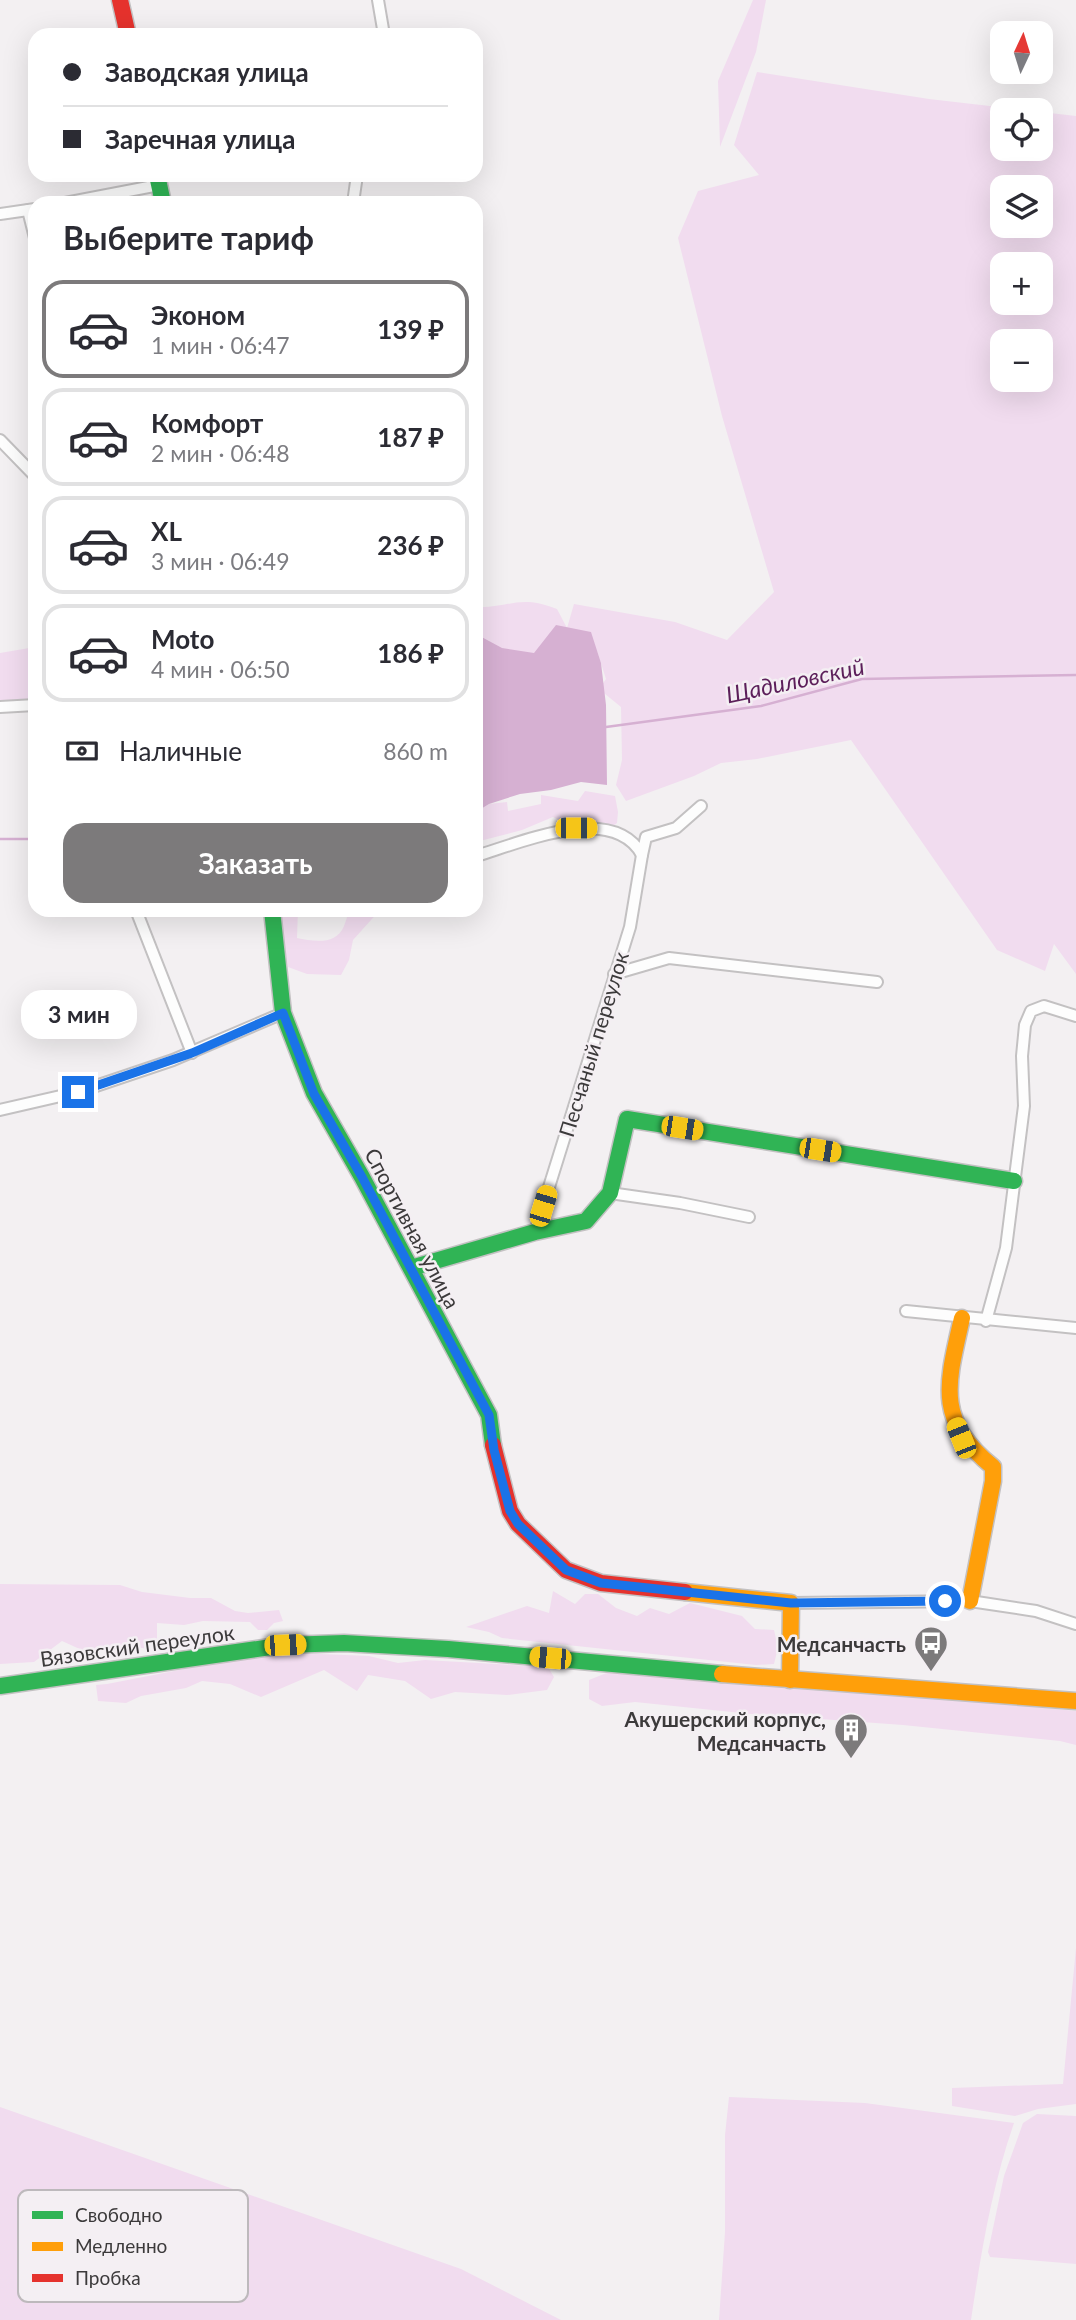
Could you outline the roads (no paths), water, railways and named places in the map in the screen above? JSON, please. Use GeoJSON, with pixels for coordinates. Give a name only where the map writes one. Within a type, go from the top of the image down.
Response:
{"type":"FeatureCollection","features":[{"type":"Feature","properties":{"kind":"street"},"geometry":{"type":"LineString","coordinates":[[120,0],[126,28]]}},
{"type":"Feature","properties":{"kind":"street"},"geometry":{"type":"LineString","coordinates":[[377,0],[383,28]]}},
{"type":"Feature","properties":{"kind":"street"},"geometry":{"type":"LineString","coordinates":[[93,196],[150,182]]}},
{"type":"Feature","properties":{"kind":"street"},"geometry":{"type":"LineString","coordinates":[[0,215],[28,211]]}},
{"type":"Feature","properties":{"kind":"street"},"geometry":{"type":"LineString","coordinates":[[0,440],[28,469]]}},
{"type":"Feature","properties":{"kind":"street"},"geometry":{"type":"LineString","coordinates":[[0,707],[28,705]]}},
{"type":"Feature","properties":{"kind":"street"},"geometry":{"type":"LineString","coordinates":[[642,855],[646,837],[676,828],[701,806]]}},
{"type":"Feature","properties":{"kind":"street"},"geometry":{"type":"LineString","coordinates":[[483,854],[576,828],[612,832],[637,845],[642,855]]}},
{"type":"Feature","properties":{"kind":"street","name":"Песчаный переулок"},"geometry":{"type":"LineString","coordinates":[[535,1232],[630,927],[642,855]]}},
{"type":"Feature","properties":{"kind":"street"},"geometry":{"type":"LineString","coordinates":[[139,917],[192,1053]]}},
{"type":"Feature","properties":{"kind":"street","name":"Спортивная улица"},"geometry":{"type":"LineString","coordinates":[[273,917],[283,1013],[314,1094],[489,1415],[494,1450],[510,1511],[518,1524],[566,1570],[601,1583],[791,1603]]}},
{"type":"Feature","properties":{"kind":"street"},"geometry":{"type":"LineString","coordinates":[[614,974],[669,958],[877,982]]}},
{"type":"Feature","properties":{"kind":"street"},"geometry":{"type":"LineString","coordinates":[[986,1321],[1006,1248],[1024,1106],[1022,1056],[1025,1025],[1031,1011],[1044,1006],[1076,1016]]}},
{"type":"Feature","properties":{"kind":"street"},"geometry":{"type":"LineString","coordinates":[[0,1110],[78,1092],[192,1053],[283,1013]]}},
{"type":"Feature","properties":{"kind":"street"},"geometry":{"type":"LineString","coordinates":[[411,1268],[535,1232],[586,1221],[610,1193],[627,1119],[1014,1181]]}},
{"type":"Feature","properties":{"kind":"street"},"geometry":{"type":"LineString","coordinates":[[610,1193],[749,1217]]}},
{"type":"Feature","properties":{"kind":"street"},"geometry":{"type":"LineString","coordinates":[[906,1311],[1076,1328]]}},
{"type":"Feature","properties":{"kind":"street"},"geometry":{"type":"LineString","coordinates":[[962,1318],[948,1389],[952,1415],[961,1438],[976,1456],[993,1467],[993,1480],[970,1601]]}},
{"type":"Feature","properties":{"kind":"street"},"geometry":{"type":"LineString","coordinates":[[790,1680],[791,1603],[970,1601],[1036,1611],[1076,1624]]}},
{"type":"Feature","properties":{"kind":"street","name":"Вязовский переулок"},"geometry":{"type":"LineString","coordinates":[[0,1686],[285,1645],[344,1643],[448,1649],[790,1680],[1076,1701]]}},
{"type":"Feature","properties":{"kind":"waterway","name":"Щадиловский"},"geometry":{"type":"LineString","coordinates":[[606,727],[761,706],[862,679],[1076,675]]}},
{"type":"Feature","properties":{"kind":"waterway","name":"Щадиловский"},"geometry":{"type":"LineString","coordinates":[[0,839],[28,839]]}},
{"type":"Feature","properties":{"kind":"place","name":"Медсанчасть"},"geometry":{"type":"Point","coordinates":[931,1673]}},
{"type":"Feature","properties":{"kind":"place","name":"Акушерский корпус, Медсанчасть"},"geometry":{"type":"Point","coordinates":[851,1760]}}]}
